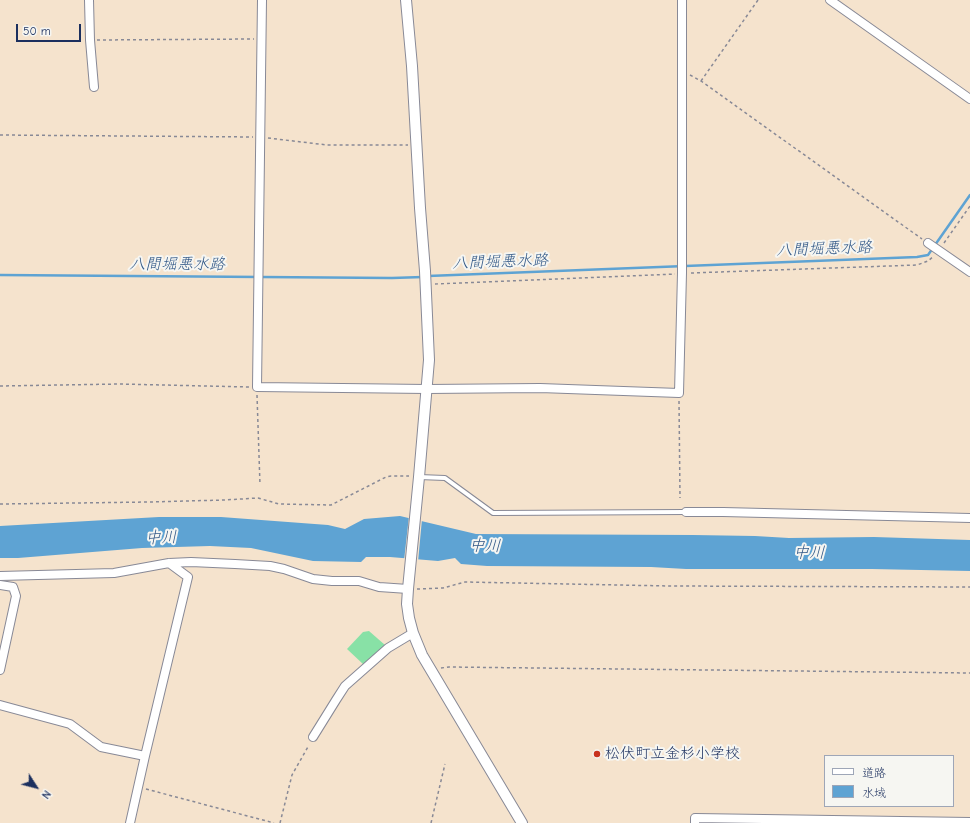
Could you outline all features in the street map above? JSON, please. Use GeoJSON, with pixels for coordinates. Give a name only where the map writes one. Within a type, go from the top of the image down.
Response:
{"type":"FeatureCollection","features":[{"type":"Feature","properties":{"kind":"street"},"geometry":{"type":"LineString","coordinates":[[89,0],[90,40],[94,87]]}},
{"type":"Feature","properties":{"kind":"street"},"geometry":{"type":"LineString","coordinates":[[262,0],[257,387],[427,389],[540,388],[679,393],[682,273],[682,0]]}},
{"type":"Feature","properties":{"kind":"street"},"geometry":{"type":"LineString","coordinates":[[406,0],[412,66],[426,284],[429,360],[408,588],[408,611],[413,633],[422,655],[522,823]]}},
{"type":"Feature","properties":{"kind":"street"},"geometry":{"type":"LineString","coordinates":[[830,0],[970,99]]}},
{"type":"Feature","properties":{"kind":"street"},"geometry":{"type":"LineString","coordinates":[[928,243],[970,272]]}},
{"type":"Feature","properties":{"kind":"street"},"geometry":{"type":"LineString","coordinates":[[686,512],[970,518]]}},
{"type":"Feature","properties":{"kind":"street"},"geometry":{"type":"LineString","coordinates":[[0,576],[114,573],[169,563],[191,562],[270,566],[313,579],[359,581],[379,587],[408,588]]}},
{"type":"Feature","properties":{"kind":"street"},"geometry":{"type":"LineString","coordinates":[[130,823],[188,577],[169,563]]}},
{"type":"Feature","properties":{"kind":"street"},"geometry":{"type":"LineString","coordinates":[[0,585],[13,587],[16,596],[0,670]]}},
{"type":"Feature","properties":{"kind":"street"},"geometry":{"type":"LineString","coordinates":[[313,737],[346,686],[388,648],[413,633]]}},
{"type":"Feature","properties":{"kind":"street"},"geometry":{"type":"LineString","coordinates":[[0,705],[70,724],[101,747],[145,756]]}},
{"type":"Feature","properties":{"kind":"street"},"geometry":{"type":"LineString","coordinates":[[695,823],[695,818],[970,822]]}},
{"type":"Feature","properties":{"kind":"lane"},"geometry":{"type":"LineString","coordinates":[[419,478],[446,478],[493,513],[686,512]]}},
{"type":"Feature","properties":{"kind":"path"},"geometry":{"type":"LineString","coordinates":[[701,81],[758,0]]}},
{"type":"Feature","properties":{"kind":"path"},"geometry":{"type":"LineString","coordinates":[[90,40],[261,39]]}},
{"type":"Feature","properties":{"kind":"path"},"geometry":{"type":"LineString","coordinates":[[682,69],[928,243]]}},
{"type":"Feature","properties":{"kind":"path"},"geometry":{"type":"LineString","coordinates":[[0,134],[260,137],[327,145],[416,145]]}},
{"type":"Feature","properties":{"kind":"path"},"geometry":{"type":"LineString","coordinates":[[426,284],[917,265],[928,261],[939,250],[970,206]]}},
{"type":"Feature","properties":{"kind":"path"},"geometry":{"type":"LineString","coordinates":[[0,386],[120,384],[257,387],[260,485]]}},
{"type":"Feature","properties":{"kind":"path"},"geometry":{"type":"LineString","coordinates":[[679,393],[680,498]]}},
{"type":"Feature","properties":{"kind":"path"},"geometry":{"type":"LineString","coordinates":[[0,504],[150,502],[258,498],[279,504],[331,505],[386,477],[419,478]]}},
{"type":"Feature","properties":{"kind":"path"},"geometry":{"type":"LineString","coordinates":[[408,588],[443,588],[465,582],[670,586],[970,587]]}},
{"type":"Feature","properties":{"kind":"path"},"geometry":{"type":"LineString","coordinates":[[431,669],[457,667],[970,673]]}},
{"type":"Feature","properties":{"kind":"path"},"geometry":{"type":"LineString","coordinates":[[280,823],[292,774],[313,737]]}},
{"type":"Feature","properties":{"kind":"path"},"geometry":{"type":"LineString","coordinates":[[431,823],[445,764]]}},
{"type":"Feature","properties":{"kind":"path"},"geometry":{"type":"LineString","coordinates":[[138,786],[274,823]]}},
{"type":"Feature","properties":{"kind":"green space"},"geometry":{"type":"Polygon","coordinates":[[[369,631],[385,645],[364,665],[347,649],[363,632],[369,631]]]}},
{"type":"Feature","properties":{"kind":"water","name":"中川"},"geometry":{"type":"Polygon","coordinates":[[[400,516],[476,534],[693,535],[789,538],[874,537],[970,540],[970,571],[487,566],[461,564],[455,558],[438,561],[390,557],[366,557],[361,562],[313,561],[251,548],[210,546],[142,548],[18,558],[0,558],[0,526],[159,517],[221,517],[328,525],[345,529],[364,519],[400,516]]]}},
{"type":"Feature","properties":{"kind":"pier"},"geometry":{"type":"Polygon","coordinates":[[[409,516],[422,519],[418,562],[404,561],[409,516]]]}},
{"type":"Feature","properties":{"kind":"waterway","name":"八間堀悪水路"},"geometry":{"type":"LineString","coordinates":[[428,276],[917,257],[928,255],[970,195]]}},
{"type":"Feature","properties":{"kind":"waterway","name":"八間堀悪水路"},"geometry":{"type":"LineString","coordinates":[[0,275],[423,277]]}},
{"type":"Feature","properties":{"kind":"place","name":"松伏町立金杉小学校"},"geometry":{"type":"Point","coordinates":[597,754]}}]}
